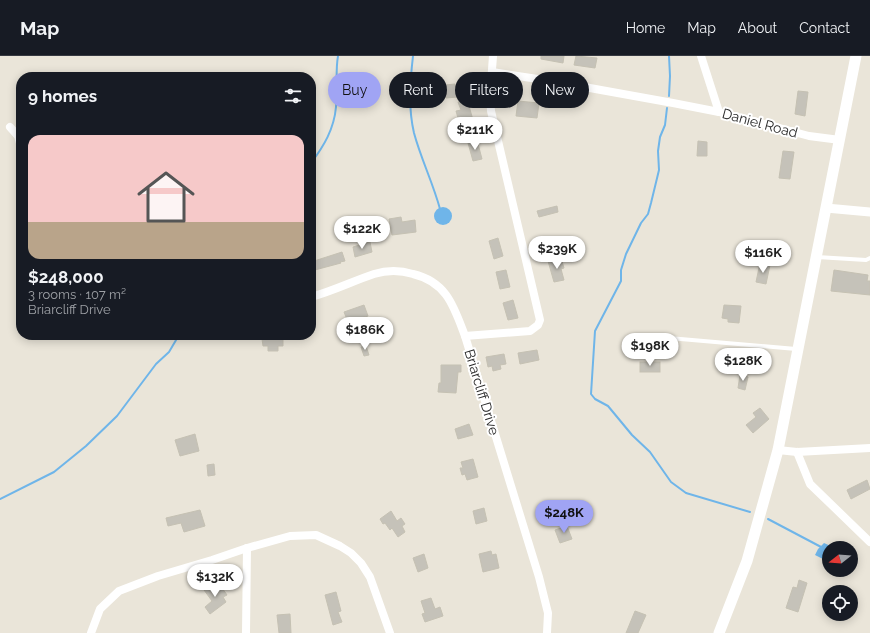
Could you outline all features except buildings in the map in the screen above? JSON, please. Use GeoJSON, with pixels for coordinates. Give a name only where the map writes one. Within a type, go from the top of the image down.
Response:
{"type":"FeatureCollection","features":[{"type":"Feature","properties":{"kind":"main road"},"geometry":{"type":"LineString","coordinates":[[719,633],[747,561],[778,450],[856,56]]}},
{"type":"Feature","properties":{"kind":"street"},"geometry":{"type":"LineString","coordinates":[[492,72],[494,56]]}},
{"type":"Feature","properties":{"kind":"street"},"geometry":{"type":"LineString","coordinates":[[700,56],[719,112]]}},
{"type":"Feature","properties":{"kind":"street","name":"Daniel Road"},"geometry":{"type":"LineString","coordinates":[[523,77],[719,112],[809,136],[840,140]]}},
{"type":"Feature","properties":{"kind":"street"},"geometry":{"type":"LineString","coordinates":[[465,336],[530,331],[538,326],[540,320],[494,125],[492,108]]}},
{"type":"Feature","properties":{"kind":"street"},"geometry":{"type":"LineString","coordinates":[[10,127],[16,134]]}},
{"type":"Feature","properties":{"kind":"street"},"geometry":{"type":"LineString","coordinates":[[826,208],[870,212]]}},
{"type":"Feature","properties":{"kind":"street","name":"Briarcliff Drive"},"geometry":{"type":"LineString","coordinates":[[316,295],[374,274],[388,271],[404,271],[433,281],[447,296],[455,310],[465,336],[539,577],[548,613],[547,633]]}},
{"type":"Feature","properties":{"kind":"street"},"geometry":{"type":"LineString","coordinates":[[778,450],[797,452],[870,448]]}},
{"type":"Feature","properties":{"kind":"street"},"geometry":{"type":"LineString","coordinates":[[797,452],[810,484],[870,542]]}},
{"type":"Feature","properties":{"kind":"street"},"geometry":{"type":"LineString","coordinates":[[91,633],[100,608],[119,591],[158,576],[247,548],[290,536],[316,535],[340,546],[351,553],[361,563],[367,572],[390,633]]}},
{"type":"Feature","properties":{"kind":"street"},"geometry":{"type":"LineString","coordinates":[[246,633],[247,548]]}},
{"type":"Feature","properties":{"kind":"lane"},"geometry":{"type":"LineString","coordinates":[[817,258],[866,260],[870,258]]}},
{"type":"Feature","properties":{"kind":"lane"},"geometry":{"type":"LineString","coordinates":[[657,357],[657,348],[660,342],[669,338],[798,350]]}},
{"type":"Feature","properties":{"kind":"water"},"geometry":{"type":"Polygon","coordinates":[[[443,207],[449,210],[452,216],[449,222],[443,225],[437,222],[434,216],[437,210],[443,207]]]}},
{"type":"Feature","properties":{"kind":"water"},"geometry":{"type":"Polygon","coordinates":[[[822,545],[822,558],[815,555],[822,545]]]}},
{"type":"Feature","properties":{"kind":"waterway"},"geometry":{"type":"LineString","coordinates":[[316,156],[331,130],[335,115],[337,101],[338,56]]}},
{"type":"Feature","properties":{"kind":"waterway"},"geometry":{"type":"LineString","coordinates":[[413,56],[410,94],[412,123],[417,143],[440,209]]}},
{"type":"Feature","properties":{"kind":"waterway"},"geometry":{"type":"LineString","coordinates":[[669,56],[669,96]]}},
{"type":"Feature","properties":{"kind":"waterway"},"geometry":{"type":"LineString","coordinates":[[667,108],[665,125],[660,137],[658,151],[659,170],[648,214],[641,223],[626,254],[621,270],[621,281],[595,331],[591,394],[595,399],[608,406],[632,435],[650,452],[671,482],[686,493],[750,512]]}},
{"type":"Feature","properties":{"kind":"waterway"},"geometry":{"type":"LineString","coordinates":[[0,499],[54,472],[86,446],[117,416],[156,364],[169,352],[176,340]]}},
{"type":"Feature","properties":{"kind":"waterway"},"geometry":{"type":"LineString","coordinates":[[768,519],[822,547]]}}]}
